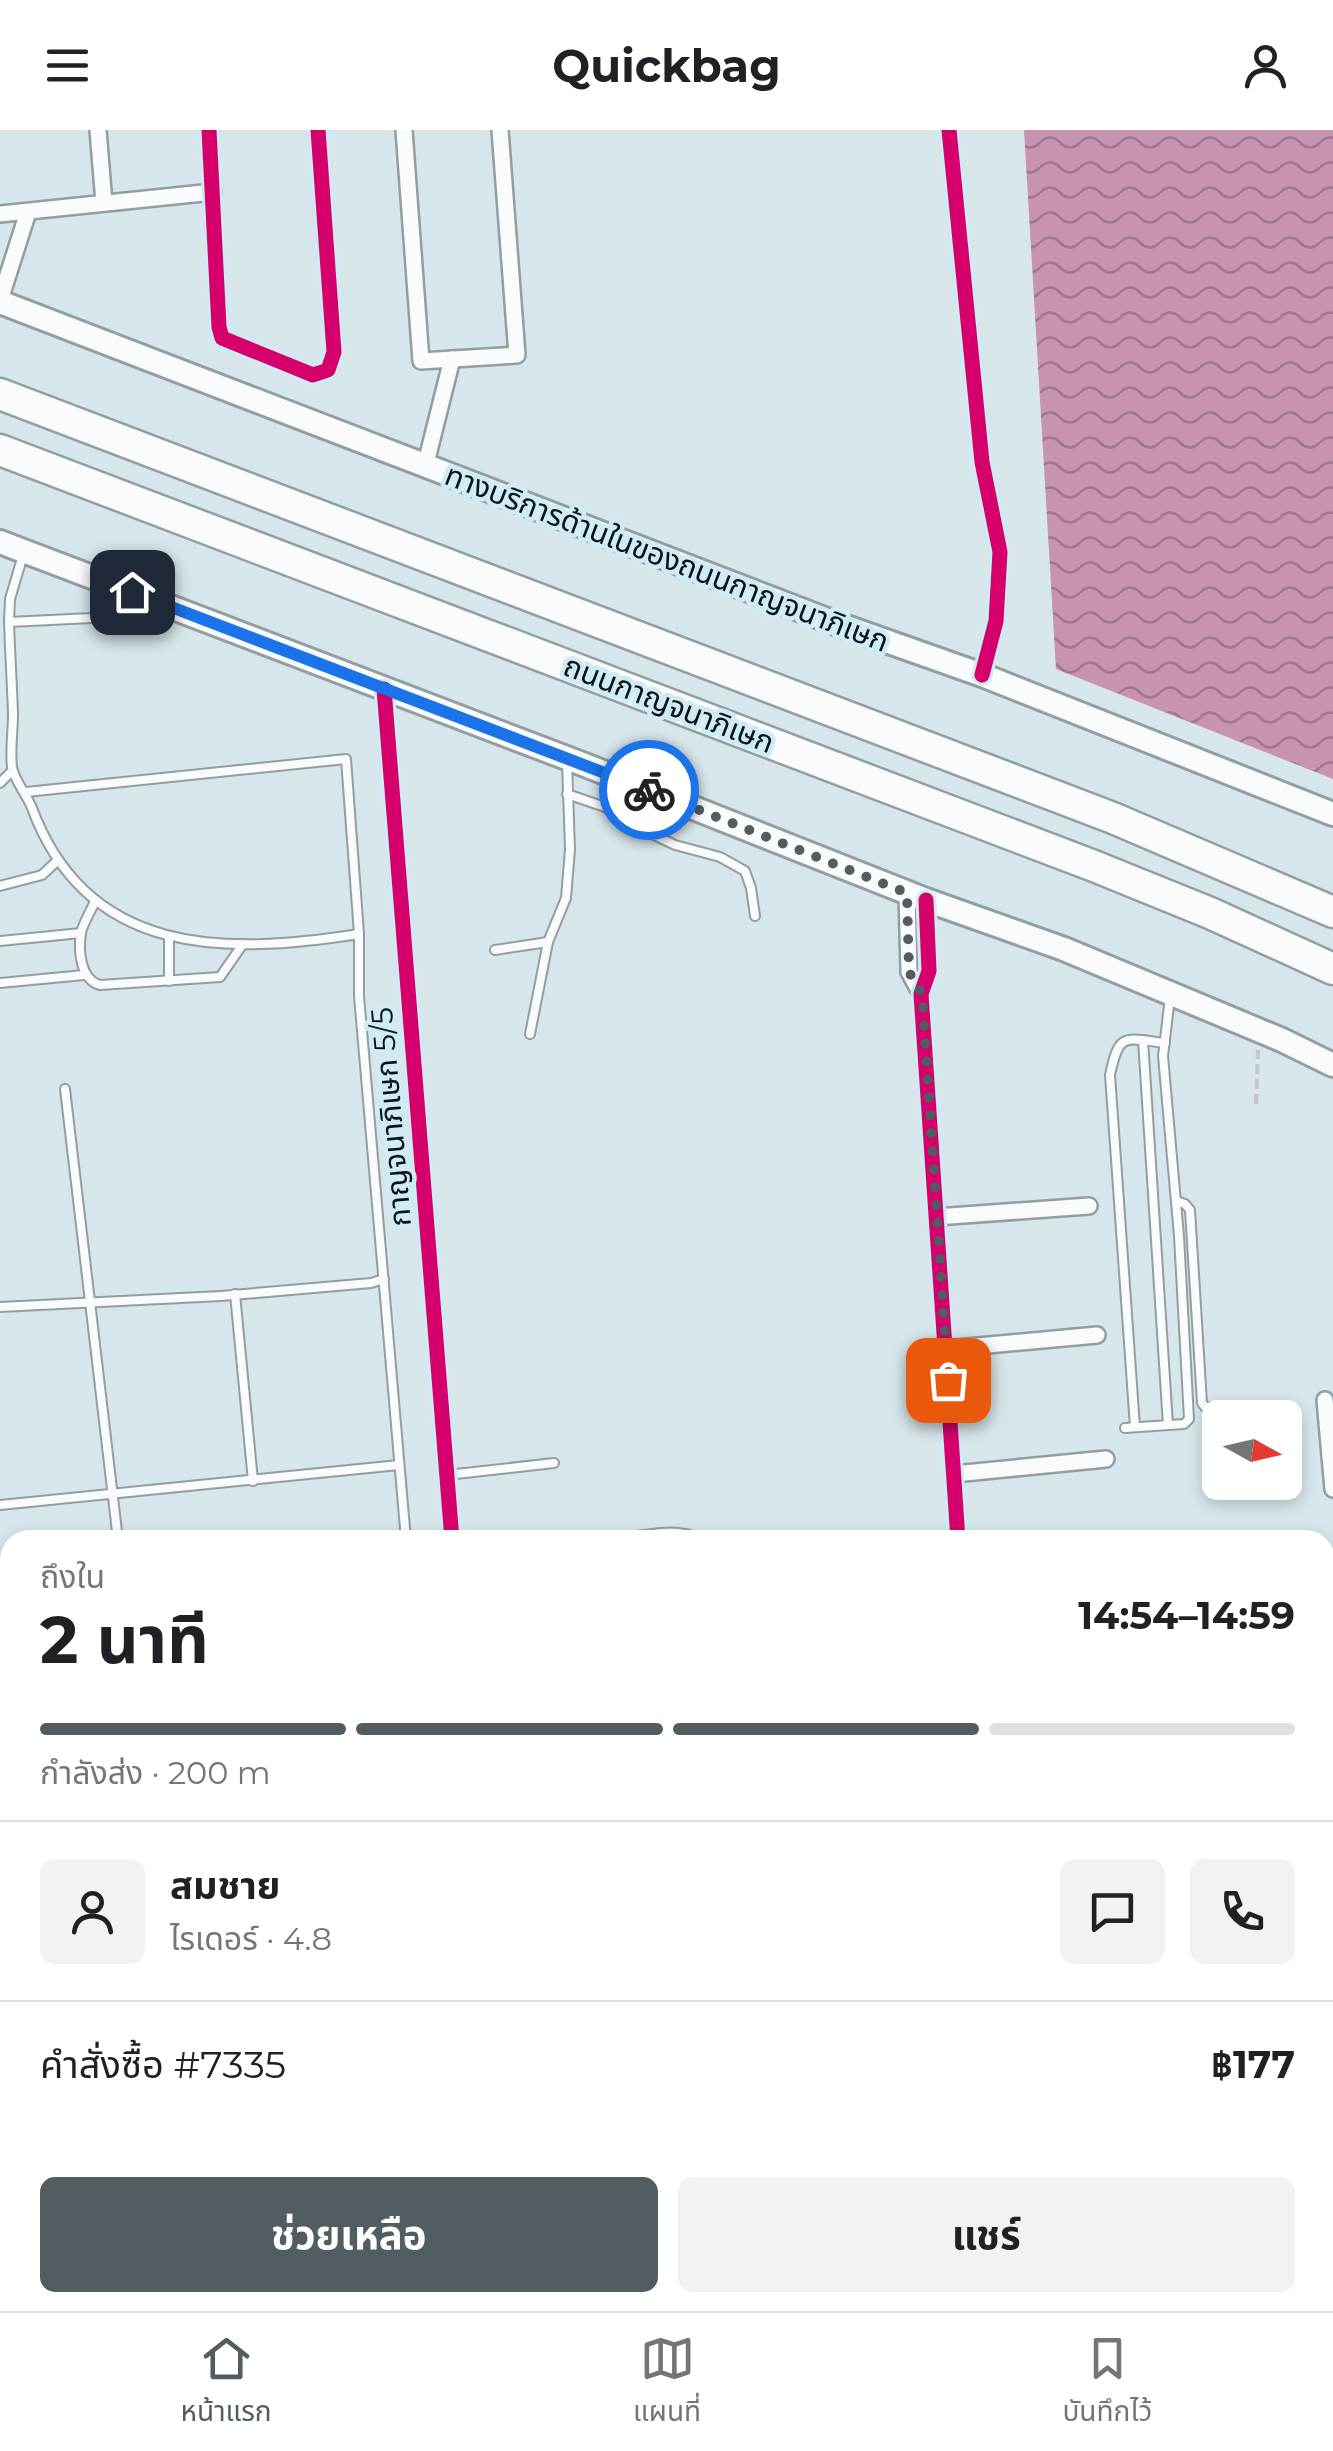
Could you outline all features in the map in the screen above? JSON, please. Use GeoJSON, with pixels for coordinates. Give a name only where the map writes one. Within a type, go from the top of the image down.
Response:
{"type":"FeatureCollection","features":[{"type":"Feature","properties":{"kind":"highway","name":"ถนนกาญจนาภิเษก"},"geometry":{"type":"LineString","coordinates":[[0,394],[1113,818],[1333,912]]}},
{"type":"Feature","properties":{"kind":"highway","name":"ถนนกาญจนาภิเษก"},"geometry":{"type":"LineString","coordinates":[[0,450],[1094,866],[1333,968]]}},
{"type":"Feature","properties":{"kind":"main road","name":"ทางบริการด้านในของถนนกาญจนาภิเษก"},"geometry":{"type":"LineString","coordinates":[[0,301],[834,623],[982,674],[1333,814]]}},
{"type":"Feature","properties":{"kind":"main road"},"geometry":{"type":"LineString","coordinates":[[0,542],[916,896],[1064,948],[1333,1065]]}},
{"type":"Feature","properties":{"kind":"street"},"geometry":{"type":"LineString","coordinates":[[98,130],[104,203]]}},
{"type":"Feature","properties":{"kind":"street"},"geometry":{"type":"LineString","coordinates":[[209,130],[222,338],[313,375],[328,370],[334,352],[318,130]]}},
{"type":"Feature","properties":{"kind":"street"},"geometry":{"type":"LineString","coordinates":[[404,130],[421,361],[517,355],[500,130]]}},
{"type":"Feature","properties":{"kind":"street"},"geometry":{"type":"LineString","coordinates":[[949,130],[982,462],[1000,552],[996,621],[982,674]]}},
{"type":"Feature","properties":{"kind":"street"},"geometry":{"type":"LineString","coordinates":[[0,214],[213,192]]}},
{"type":"Feature","properties":{"kind":"street"},"geometry":{"type":"LineString","coordinates":[[0,301],[28,212]]}},
{"type":"Feature","properties":{"kind":"street"},"geometry":{"type":"LineString","coordinates":[[425,467],[452,359]]}},
{"type":"Feature","properties":{"kind":"street","name":"กาญจนาภิเษก 5/5"},"geometry":{"type":"LineString","coordinates":[[384,689],[451,1530]]}},
{"type":"Feature","properties":{"kind":"street"},"geometry":{"type":"LineString","coordinates":[[916,896],[929,971],[922,994],[957,1530]]}},
{"type":"Feature","properties":{"kind":"street"},"geometry":{"type":"LineString","coordinates":[[936,1217],[1089,1206]]}},
{"type":"Feature","properties":{"kind":"street"},"geometry":{"type":"LineString","coordinates":[[946,1349],[1097,1334]]}},
{"type":"Feature","properties":{"kind":"street"},"geometry":{"type":"LineString","coordinates":[[1325,1400],[1333,1489]]}},
{"type":"Feature","properties":{"kind":"street"},"geometry":{"type":"LineString","coordinates":[[954,1474],[1106,1459]]}},
{"type":"Feature","properties":{"kind":"lane"},"geometry":{"type":"LineString","coordinates":[[24,551],[10,599],[12,767],[57,861],[95,901],[152,932],[243,944],[359,934]]}},
{"type":"Feature","properties":{"kind":"lane"},"geometry":{"type":"LineString","coordinates":[[9,622],[92,618]]}},
{"type":"Feature","properties":{"kind":"lane"},"geometry":{"type":"LineString","coordinates":[[26,792],[346,758],[359,934],[359,996],[405,1530]]}},
{"type":"Feature","properties":{"kind":"lane"},"geometry":{"type":"LineString","coordinates":[[530,1034],[548,942],[566,898],[570,849],[567,758]]}},
{"type":"Feature","properties":{"kind":"lane"},"geometry":{"type":"LineString","coordinates":[[0,764],[12,767]]}},
{"type":"Feature","properties":{"kind":"lane"},"geometry":{"type":"LineString","coordinates":[[0,783],[12,767]]}},
{"type":"Feature","properties":{"kind":"lane"},"geometry":{"type":"LineString","coordinates":[[567,794],[605,807],[629,824],[675,845],[720,858],[745,871],[752,888],[755,916]]}},
{"type":"Feature","properties":{"kind":"lane"},"geometry":{"type":"LineString","coordinates":[[0,886],[42,875],[57,861]]}},
{"type":"Feature","properties":{"kind":"lane"},"geometry":{"type":"LineString","coordinates":[[95,901],[81,933],[84,974],[90,982],[100,985],[220,977],[243,944]]}},
{"type":"Feature","properties":{"kind":"lane"},"geometry":{"type":"LineString","coordinates":[[0,941],[81,933]]}},
{"type":"Feature","properties":{"kind":"lane"},"geometry":{"type":"LineString","coordinates":[[169,936],[169,981]]}},
{"type":"Feature","properties":{"kind":"lane"},"geometry":{"type":"LineString","coordinates":[[495,950],[548,942]]}},
{"type":"Feature","properties":{"kind":"lane"},"geometry":{"type":"LineString","coordinates":[[0,982],[84,974]]}},
{"type":"Feature","properties":{"kind":"lane"},"geometry":{"type":"LineString","coordinates":[[1165,1043],[1133,1039],[1116,1047],[1110,1075],[1130,1427],[1184,1424],[1189,1418],[1165,1043],[1170,992]]}},
{"type":"Feature","properties":{"kind":"lane"},"geometry":{"type":"LineString","coordinates":[[1144,1040],[1168,1425]]}},
{"type":"Feature","properties":{"kind":"lane"},"geometry":{"type":"LineString","coordinates":[[65,1089],[117,1530]]}},
{"type":"Feature","properties":{"kind":"lane"},"geometry":{"type":"LineString","coordinates":[[1176,1201],[1190,1210],[1202,1402]]}},
{"type":"Feature","properties":{"kind":"lane"},"geometry":{"type":"LineString","coordinates":[[0,1307],[235,1294],[384,1279]]}},
{"type":"Feature","properties":{"kind":"lane"},"geometry":{"type":"LineString","coordinates":[[235,1294],[253,1481]]}},
{"type":"Feature","properties":{"kind":"lane"},"geometry":{"type":"LineString","coordinates":[[447,1476],[554,1463]]}},
{"type":"Feature","properties":{"kind":"lane"},"geometry":{"type":"LineString","coordinates":[[0,1505],[399,1465]]}},
{"type":"Feature","properties":{"kind":"path"},"geometry":{"type":"LineString","coordinates":[[1256,1104],[1260,1030]]}},
{"type":"Feature","properties":{"kind":"water"},"geometry":{"type":"Polygon","coordinates":[[[1024,130],[1333,130],[1333,779],[1056,669],[1024,130]]]}},
{"type":"Feature","properties":{"kind":"cycle path"},"geometry":{"type":"LineString","coordinates":[[209,130],[222,338],[313,375],[328,370],[334,352],[318,130]]}},
{"type":"Feature","properties":{"kind":"cycle path"},"geometry":{"type":"LineString","coordinates":[[949,130],[982,462],[1000,552],[996,621],[982,675]]}},
{"type":"Feature","properties":{"kind":"cycle path"},"geometry":{"type":"LineString","coordinates":[[384,689],[451,1530]]}},
{"type":"Feature","properties":{"kind":"cycle path"},"geometry":{"type":"LineString","coordinates":[[926,900],[929,971],[921,994],[957,1530]]}},
{"type":"Feature","properties":{"kind":"way so far"},"geometry":{"type":"LineString","coordinates":[[649,790],[907,893],[909,972],[922,994],[948,1380]]}},
{"type":"Feature","properties":{"kind":"route"},"geometry":{"type":"LineString","coordinates":[[132,592],[649,790]]}}]}
